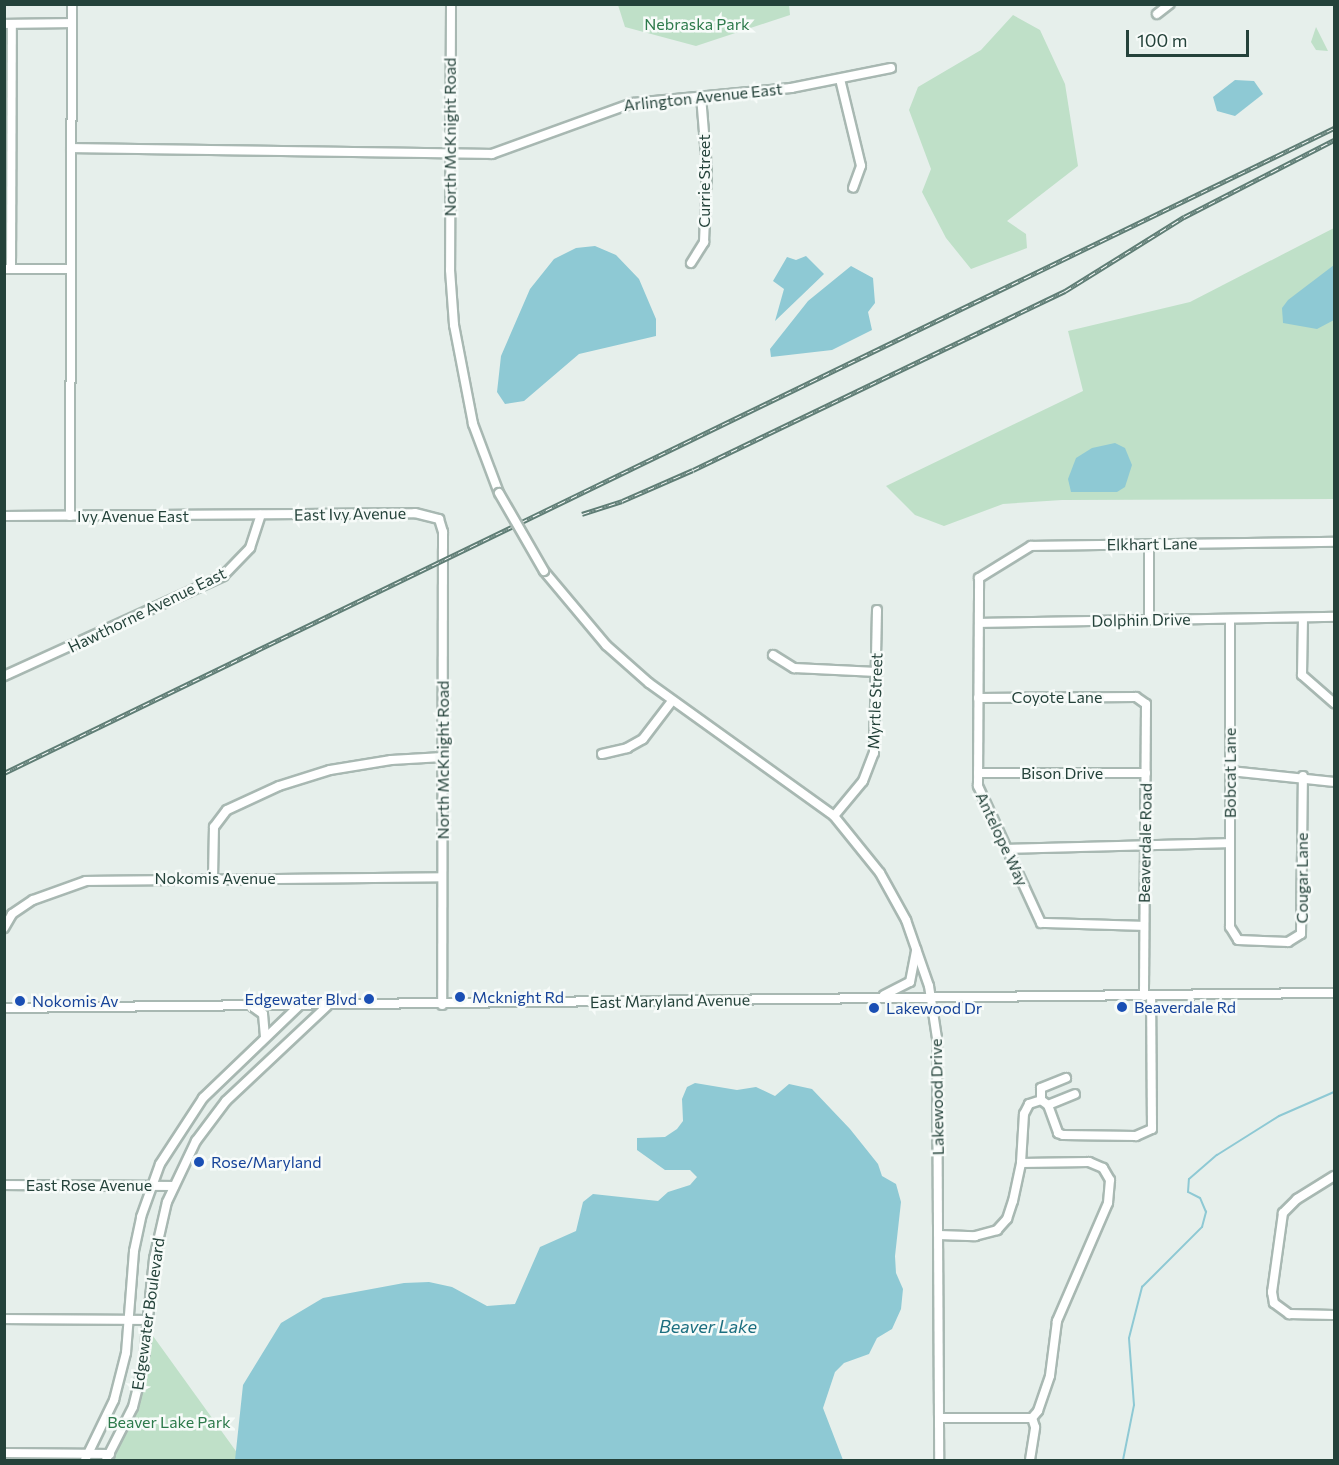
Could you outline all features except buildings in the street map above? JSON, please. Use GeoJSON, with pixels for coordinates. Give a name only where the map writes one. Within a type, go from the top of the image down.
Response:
{"type":"FeatureCollection","features":[{"type":"Feature","properties":{"kind":"street"},"geometry":{"type":"LineString","coordinates":[[70,516],[72,4]]}},
{"type":"Feature","properties":{"kind":"street","name":"North McKnight Road"},"geometry":{"type":"LineString","coordinates":[[450,270],[451,4]]}},
{"type":"Feature","properties":{"kind":"street"},"geometry":{"type":"LineString","coordinates":[[1157,14],[1170,4]]}},
{"type":"Feature","properties":{"kind":"street"},"geometry":{"type":"LineString","coordinates":[[71,268],[8,269],[8,24],[72,23]]}},
{"type":"Feature","properties":{"kind":"street","name":"Arlington Avenue East"},"geometry":{"type":"LineString","coordinates":[[71,148],[450,155],[506,152],[617,106],[840,79],[891,68]]}},
{"type":"Feature","properties":{"kind":"street"},"geometry":{"type":"LineString","coordinates":[[840,79],[861,166],[854,188]]}},
{"type":"Feature","properties":{"kind":"street","name":"Currie Street"},"geometry":{"type":"LineString","coordinates":[[692,263],[704,242],[707,169],[701,96]]}},
{"type":"Feature","properties":{"kind":"street","name":"Lakewood Drive"},"geometry":{"type":"LineString","coordinates":[[450,270],[453,324],[465,392],[499,493],[544,571],[606,645],[672,701],[793,783],[834,816],[894,895],[917,947],[932,998],[938,1054],[939,1461]]}},
{"type":"Feature","properties":{"kind":"street","name":"East Ivy Avenue"},"geometry":{"type":"LineString","coordinates":[[261,515],[415,513],[438,518]]}},
{"type":"Feature","properties":{"kind":"street","name":"Ivy Avenue East"},"geometry":{"type":"LineString","coordinates":[[4,516],[261,515]]}},
{"type":"Feature","properties":{"kind":"street","name":"Hawthorne Avenue East"},"geometry":{"type":"LineString","coordinates":[[4,676],[223,576],[250,548],[261,515]]}},
{"type":"Feature","properties":{"kind":"street","name":"North McKnight Road"},"geometry":{"type":"LineString","coordinates":[[438,518],[443,532],[442,1005]]}},
{"type":"Feature","properties":{"kind":"street","name":"Elkhart Lane"},"geometry":{"type":"LineString","coordinates":[[979,578],[1031,546],[1335,542]]}},
{"type":"Feature","properties":{"kind":"street"},"geometry":{"type":"LineString","coordinates":[[1149,544],[1149,620]]}},
{"type":"Feature","properties":{"kind":"street","name":"Antelope Way"},"geometry":{"type":"LineString","coordinates":[[979,578],[978,786],[1041,923],[1143,926]]}},
{"type":"Feature","properties":{"kind":"street","name":"Myrtle Street"},"geometry":{"type":"LineString","coordinates":[[834,816],[863,781],[874,753],[877,610]]}},
{"type":"Feature","properties":{"kind":"street","name":"Dolphin Drive"},"geometry":{"type":"LineString","coordinates":[[979,623],[1335,617]]}},
{"type":"Feature","properties":{"kind":"street"},"geometry":{"type":"LineString","coordinates":[[1303,618],[1302,675],[1335,703]]}},
{"type":"Feature","properties":{"kind":"street","name":"Bobcat Lane"},"geometry":{"type":"LineString","coordinates":[[1230,619],[1230,927]]}},
{"type":"Feature","properties":{"kind":"street"},"geometry":{"type":"LineString","coordinates":[[773,655],[794,668],[877,672]]}},
{"type":"Feature","properties":{"kind":"street","name":"Coyote Lane"},"geometry":{"type":"LineString","coordinates":[[978,698],[1136,697]]}},
{"type":"Feature","properties":{"kind":"street","name":"Beaverdale Road"},"geometry":{"type":"LineString","coordinates":[[1045,1102],[1058,1133],[1063,1135],[1147,1134],[1153,1122],[1143,926],[1147,709],[1144,700],[1136,697]]}},
{"type":"Feature","properties":{"kind":"street"},"geometry":{"type":"LineString","coordinates":[[602,754],[636,744],[649,732],[672,701]]}},
{"type":"Feature","properties":{"kind":"street"},"geometry":{"type":"LineString","coordinates":[[213,878],[214,827],[227,810],[279,786],[330,770],[391,759],[443,757]]}},
{"type":"Feature","properties":{"kind":"street"},"geometry":{"type":"LineString","coordinates":[[1230,771],[1303,776],[1335,782]]}},
{"type":"Feature","properties":{"kind":"street","name":"Bison Drive"},"geometry":{"type":"LineString","coordinates":[[978,772],[1146,773]]}},
{"type":"Feature","properties":{"kind":"street","name":"Cougar Lane"},"geometry":{"type":"LineString","coordinates":[[1230,927],[1234,937],[1245,942],[1288,942],[1301,934],[1303,776]]}},
{"type":"Feature","properties":{"kind":"street"},"geometry":{"type":"LineString","coordinates":[[1007,849],[1145,848],[1230,843]]}},
{"type":"Feature","properties":{"kind":"street","name":"Nokomis Avenue"},"geometry":{"type":"LineString","coordinates":[[4,928],[15,911],[65,885],[104,879],[442,877]]}},
{"type":"Feature","properties":{"kind":"street"},"geometry":{"type":"LineString","coordinates":[[868,999],[896,992],[907,984],[914,975],[917,947]]}},
{"type":"Feature","properties":{"kind":"street","name":"East Maryland Avenue"},"geometry":{"type":"LineString","coordinates":[[4,1008],[442,1005],[1335,993]]}},
{"type":"Feature","properties":{"kind":"street"},"geometry":{"type":"LineString","coordinates":[[252,1006],[263,1014],[266,1037]]}},
{"type":"Feature","properties":{"kind":"street","name":"Edgewater Boulevard"},"geometry":{"type":"LineString","coordinates":[[87,1457],[114,1400],[126,1353],[134,1251],[152,1185],[179,1131],[203,1098],[299,1006]]}},
{"type":"Feature","properties":{"kind":"street","name":"Edgewater Boulevard"},"geometry":{"type":"LineString","coordinates":[[108,1457],[133,1407],[149,1320],[154,1259],[167,1202],[174,1186],[196,1141],[226,1101],[327,1006]]}},
{"type":"Feature","properties":{"kind":"street"},"geometry":{"type":"LineString","coordinates":[[1045,1102],[1041,1088],[1066,1078]]}},
{"type":"Feature","properties":{"kind":"street"},"geometry":{"type":"LineString","coordinates":[[939,1235],[975,1236],[997,1230],[1007,1219],[1013,1201],[1021,1162],[1024,1114],[1029,1104],[1075,1094]]}},
{"type":"Feature","properties":{"kind":"street"},"geometry":{"type":"LineString","coordinates":[[939,1418],[1032,1418],[1038,1412],[1050,1376],[1057,1320],[1111,1191],[1103,1168],[1089,1162],[1021,1162]]}},
{"type":"Feature","properties":{"kind":"street"},"geometry":{"type":"LineString","coordinates":[[1335,1176],[1297,1198],[1283,1213],[1272,1292],[1274,1303],[1289,1314],[1335,1315]]}},
{"type":"Feature","properties":{"kind":"street","name":"East Rose Avenue"},"geometry":{"type":"LineString","coordinates":[[4,1185],[174,1186]]}},
{"type":"Feature","properties":{"kind":"street"},"geometry":{"type":"LineString","coordinates":[[4,1319],[149,1320]]}},
{"type":"Feature","properties":{"kind":"street"},"geometry":{"type":"LineString","coordinates":[[1030,1461],[1035,1427],[1032,1418]]}},
{"type":"Feature","properties":{"kind":"street"},"geometry":{"type":"LineString","coordinates":[[4,1453],[108,1457]]}},
{"type":"Feature","properties":{"kind":"green space","name":"Nebraska Park"},"geometry":{"type":"Polygon","coordinates":[[[618,5],[789,5],[790,15],[696,46],[625,27],[618,5]]]}},
{"type":"Feature","properties":{"kind":"green space"},"geometry":{"type":"Polygon","coordinates":[[[1013,15],[1040,30],[1065,84],[1078,166],[1007,221],[1026,234],[1027,248],[971,269],[946,238],[922,192],[931,169],[909,110],[918,87],[981,50],[1013,15]]]}},
{"type":"Feature","properties":{"kind":"green space"},"geometry":{"type":"Polygon","coordinates":[[[1316,27],[1328,51],[1316,50],[1311,42],[1316,27]]]}},
{"type":"Feature","properties":{"kind":"green space"},"geometry":{"type":"Polygon","coordinates":[[[1334,228],[1334,499],[1062,500],[1003,504],[944,526],[915,515],[886,486],[1083,391],[1068,331],[1190,302],[1334,228]]]}},
{"type":"Feature","properties":{"kind":"green space","name":"Beaver Lake Park"},"geometry":{"type":"Polygon","coordinates":[[[153,1336],[238,1454],[235,1460],[106,1460],[133,1407],[153,1336]]]}},
{"type":"Feature","properties":{"kind":"water"},"geometry":{"type":"Polygon","coordinates":[[[1235,80],[1254,81],[1263,94],[1235,116],[1217,111],[1213,97],[1235,80]]]}},
{"type":"Feature","properties":{"kind":"water"},"geometry":{"type":"Polygon","coordinates":[[[595,246],[616,255],[639,279],[656,319],[656,336],[579,354],[524,401],[505,404],[497,392],[501,356],[530,289],[554,259],[576,248],[595,246]]]}},
{"type":"Feature","properties":{"kind":"water"},"geometry":{"type":"Polygon","coordinates":[[[806,256],[824,274],[775,321],[784,289],[773,281],[787,257],[796,260],[806,256]]]}},
{"type":"Feature","properties":{"kind":"water"},"geometry":{"type":"Polygon","coordinates":[[[1334,265],[1334,320],[1317,329],[1283,323],[1282,308],[1288,300],[1334,265]]]}},
{"type":"Feature","properties":{"kind":"water"},"geometry":{"type":"Polygon","coordinates":[[[851,266],[873,278],[875,303],[868,312],[872,330],[832,350],[771,357],[770,349],[808,301],[851,266]]]}},
{"type":"Feature","properties":{"kind":"water"},"geometry":{"type":"Polygon","coordinates":[[[1115,443],[1125,448],[1132,465],[1125,487],[1117,492],[1071,492],[1068,479],[1076,458],[1092,448],[1115,443]]]}},
{"type":"Feature","properties":{"kind":"water","name":"Beaver Lake"},"geometry":{"type":"Polygon","coordinates":[[[695,1083],[737,1090],[756,1087],[775,1096],[789,1084],[812,1089],[850,1129],[878,1164],[882,1176],[896,1184],[901,1202],[895,1256],[896,1273],[903,1289],[901,1309],[892,1329],[877,1338],[869,1354],[844,1363],[835,1372],[823,1408],[843,1460],[235,1460],[243,1385],[281,1323],[323,1298],[404,1283],[429,1282],[452,1287],[487,1306],[515,1304],[540,1247],[576,1231],[583,1202],[593,1194],[658,1201],[668,1192],[690,1185],[697,1177],[690,1170],[665,1170],[637,1150],[637,1138],[665,1137],[677,1129],[683,1121],[682,1099],[687,1087],[695,1083]]]}},
{"type":"Feature","properties":{"kind":"waterway"},"geometry":{"type":"LineString","coordinates":[[1123,1460],[1134,1405],[1129,1338],[1142,1287],[1202,1227],[1206,1212],[1200,1198],[1188,1192],[1189,1179],[1217,1155],[1279,1116],[1334,1092]]}},
{"type":"Feature","properties":{"kind":"railway"},"geometry":{"type":"LineString","coordinates":[[4,773],[1334,128]]}},
{"type":"Feature","properties":{"kind":"railway"},"geometry":{"type":"LineString","coordinates":[[582,514],[622,501],[693,470],[1065,291],[1184,217],[1334,140]]}},
{"type":"Feature","properties":{"kind":"place","name":"Mcknight Rd"},"geometry":{"type":"Point","coordinates":[460,997]}},
{"type":"Feature","properties":{"kind":"place","name":"Edgewater Blvd"},"geometry":{"type":"Point","coordinates":[369,999]}},
{"type":"Feature","properties":{"kind":"place","name":"Nokomis Av"},"geometry":{"type":"Point","coordinates":[20,1001]}},
{"type":"Feature","properties":{"kind":"place","name":"Beaverdale Rd"},"geometry":{"type":"Point","coordinates":[1122,1007]}},
{"type":"Feature","properties":{"kind":"place","name":"Lakewood Dr"},"geometry":{"type":"Point","coordinates":[874,1008]}},
{"type":"Feature","properties":{"kind":"place","name":"Rose/Maryland"},"geometry":{"type":"Point","coordinates":[199,1162]}}]}
